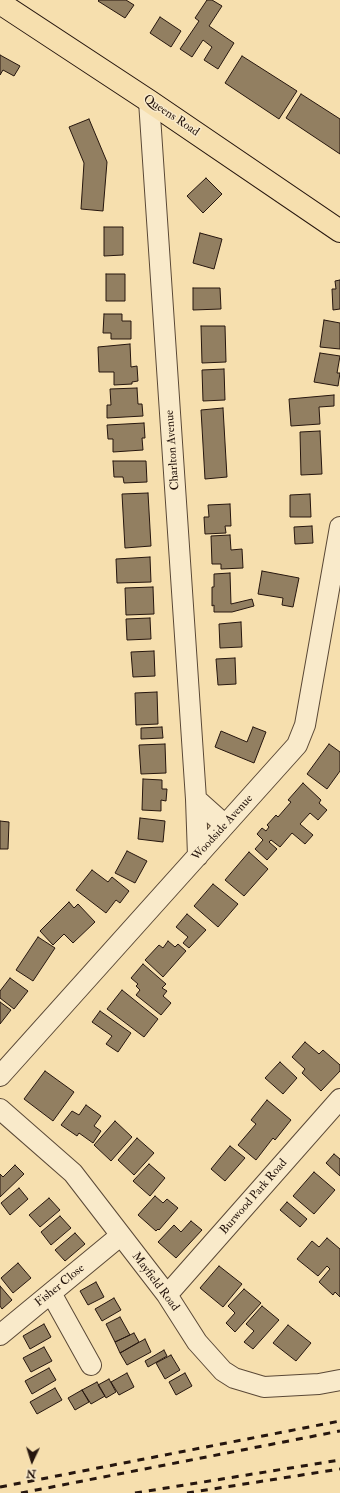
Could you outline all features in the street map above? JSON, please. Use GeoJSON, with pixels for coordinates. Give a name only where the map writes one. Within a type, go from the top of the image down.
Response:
{"type":"FeatureCollection","features":[{"type":"Feature","properties":{"kind":"main road","name":"Queens Road"},"geometry":{"type":"LineString","coordinates":[[0,3],[149,101],[340,231]]}},
{"type":"Feature","properties":{"kind":"street","name":"Charlton Avenue"},"geometry":{"type":"LineString","coordinates":[[149,101],[196,799],[198,856]]}},
{"type":"Feature","properties":{"kind":"street","name":"Woodside Avenue"},"geometry":{"type":"LineString","coordinates":[[0,1076],[297,745],[305,725],[340,527]]}},
{"type":"Feature","properties":{"kind":"street"},"geometry":{"type":"LineString","coordinates":[[196,799],[224,825]]}},
{"type":"Feature","properties":{"kind":"street","name":"Burwood Park Road"},"geometry":{"type":"LineString","coordinates":[[167,1295],[340,1099]]}},
{"type":"Feature","properties":{"kind":"street","name":"Mayfield Road"},"geometry":{"type":"LineString","coordinates":[[0,1109],[73,1174],[167,1295],[197,1342],[223,1371],[234,1378],[264,1387],[319,1384],[340,1380]]}},
{"type":"Feature","properties":{"kind":"street","name":"Fisher Close"},"geometry":{"type":"LineString","coordinates":[[0,1335],[120,1236]]}},
{"type":"Feature","properties":{"kind":"street"},"geometry":{"type":"LineString","coordinates":[[51,1294],[91,1365]]}},
{"type":"Feature","properties":{"kind":"building"},"geometry":{"type":"Polygon","coordinates":[[[126,0],[134,5],[125,18],[98,1],[126,0]]]}},
{"type":"Feature","properties":{"kind":"building"},"geometry":{"type":"Polygon","coordinates":[[[207,0],[212,0],[222,6],[209,26],[234,43],[218,69],[204,60],[212,47],[203,40],[192,57],[180,49],[199,21],[195,18],[207,0]]]}},
{"type":"Feature","properties":{"kind":"building"},"geometry":{"type":"Polygon","coordinates":[[[160,17],[181,31],[171,47],[150,33],[160,17]]]}},
{"type":"Feature","properties":{"kind":"building"},"geometry":{"type":"Polygon","coordinates":[[[0,55],[20,66],[14,76],[3,70],[0,75],[0,55]]]}},
{"type":"Feature","properties":{"kind":"building"},"geometry":{"type":"Polygon","coordinates":[[[242,56],[297,91],[279,119],[225,83],[242,56]]]}},
{"type":"Feature","properties":{"kind":"building"},"geometry":{"type":"Polygon","coordinates":[[[301,94],[340,119],[340,154],[286,118],[301,94]]]}},
{"type":"Feature","properties":{"kind":"building"},"geometry":{"type":"Polygon","coordinates":[[[89,119],[107,162],[103,211],[81,209],[84,163],[69,127],[89,119]]]}},
{"type":"Feature","properties":{"kind":"building"},"geometry":{"type":"Polygon","coordinates":[[[206,178],[222,194],[203,213],[187,196],[206,178]]]}},
{"type":"Feature","properties":{"kind":"building"},"geometry":{"type":"Polygon","coordinates":[[[104,227],[123,227],[123,255],[104,256],[104,227]]]}},
{"type":"Feature","properties":{"kind":"building"},"geometry":{"type":"Polygon","coordinates":[[[200,233],[222,239],[214,269],[193,263],[200,233]]]}},
{"type":"Feature","properties":{"kind":"building"},"geometry":{"type":"Polygon","coordinates":[[[106,274],[125,274],[125,301],[106,301],[106,274]]]}},
{"type":"Feature","properties":{"kind":"building"},"geometry":{"type":"Polygon","coordinates":[[[340,280],[340,309],[333,310],[332,289],[336,289],[335,281],[340,280]]]}},
{"type":"Feature","properties":{"kind":"building"},"geometry":{"type":"Polygon","coordinates":[[[193,288],[220,288],[221,309],[193,310],[193,288]]]}},
{"type":"Feature","properties":{"kind":"building"},"geometry":{"type":"Polygon","coordinates":[[[104,314],[122,314],[122,321],[131,321],[131,339],[111,339],[111,333],[103,333],[104,314]]]}},
{"type":"Feature","properties":{"kind":"building"},"geometry":{"type":"Polygon","coordinates":[[[324,320],[340,323],[340,349],[320,347],[324,320]]]}},
{"type":"Feature","properties":{"kind":"building"},"geometry":{"type":"Polygon","coordinates":[[[201,326],[225,326],[226,362],[202,363],[201,326]]]}},
{"type":"Feature","properties":{"kind":"building"},"geometry":{"type":"Polygon","coordinates":[[[130,344],[131,367],[137,366],[138,381],[132,382],[132,384],[114,385],[114,372],[99,372],[98,347],[130,344]]]}},
{"type":"Feature","properties":{"kind":"building"},"geometry":{"type":"Polygon","coordinates":[[[320,353],[340,356],[337,373],[340,373],[338,386],[314,382],[320,353]]]}},
{"type":"Feature","properties":{"kind":"building"},"geometry":{"type":"Polygon","coordinates":[[[224,369],[225,400],[203,401],[202,370],[224,369]]]}},
{"type":"Feature","properties":{"kind":"building"},"geometry":{"type":"Polygon","coordinates":[[[137,388],[138,404],[142,404],[143,416],[107,418],[107,405],[111,405],[110,389],[137,388]]]}},
{"type":"Feature","properties":{"kind":"building"},"geometry":{"type":"Polygon","coordinates":[[[334,395],[334,406],[319,407],[320,424],[291,426],[289,399],[334,395]]]}},
{"type":"Feature","properties":{"kind":"building"},"geometry":{"type":"Polygon","coordinates":[[[223,408],[227,477],[205,479],[201,410],[223,408]]]}},
{"type":"Feature","properties":{"kind":"building"},"geometry":{"type":"Polygon","coordinates":[[[144,423],[145,438],[142,438],[143,450],[113,452],[113,439],[108,439],[107,425],[144,423]]]}},
{"type":"Feature","properties":{"kind":"building"},"geometry":{"type":"Polygon","coordinates":[[[320,431],[322,474],[301,475],[300,432],[320,431]]]}},
{"type":"Feature","properties":{"kind":"building"},"geometry":{"type":"Polygon","coordinates":[[[113,461],[146,461],[147,482],[124,483],[123,477],[114,477],[113,461]]]}},
{"type":"Feature","properties":{"kind":"building"},"geometry":{"type":"Polygon","coordinates":[[[148,493],[151,546],[125,548],[122,494],[148,493]]]}},
{"type":"Feature","properties":{"kind":"building"},"geometry":{"type":"Polygon","coordinates":[[[310,494],[311,517],[290,517],[290,495],[310,494]]]}},
{"type":"Feature","properties":{"kind":"building"},"geometry":{"type":"Polygon","coordinates":[[[230,504],[231,526],[225,526],[226,533],[205,534],[204,517],[209,517],[208,505],[230,504]]]}},
{"type":"Feature","properties":{"kind":"building"},"geometry":{"type":"Polygon","coordinates":[[[312,526],[313,543],[295,544],[294,527],[312,526]]]}},
{"type":"Feature","properties":{"kind":"building"},"geometry":{"type":"Polygon","coordinates":[[[230,535],[231,550],[242,549],[243,568],[221,569],[221,564],[212,564],[211,536],[230,535]]]}},
{"type":"Feature","properties":{"kind":"building"},"geometry":{"type":"Polygon","coordinates":[[[150,557],[151,582],[117,583],[116,559],[150,557]]]}},
{"type":"Feature","properties":{"kind":"building"},"geometry":{"type":"Polygon","coordinates":[[[262,571],[299,578],[293,607],[282,605],[283,598],[258,594],[262,571]]]}},
{"type":"Feature","properties":{"kind":"building"},"geometry":{"type":"Polygon","coordinates":[[[230,573],[231,604],[252,599],[254,606],[232,612],[214,612],[214,605],[212,606],[212,587],[214,587],[214,574],[230,573]]]}},
{"type":"Feature","properties":{"kind":"building"},"geometry":{"type":"Polygon","coordinates":[[[153,587],[154,614],[126,615],[125,588],[153,587]]]}},
{"type":"Feature","properties":{"kind":"building"},"geometry":{"type":"Polygon","coordinates":[[[150,618],[151,639],[127,640],[126,619],[150,618]]]}},
{"type":"Feature","properties":{"kind":"building"},"geometry":{"type":"Polygon","coordinates":[[[241,622],[242,647],[220,648],[219,624],[241,622]]]}},
{"type":"Feature","properties":{"kind":"building"},"geometry":{"type":"Polygon","coordinates":[[[154,651],[155,676],[133,677],[131,652],[154,651]]]}},
{"type":"Feature","properties":{"kind":"building"},"geometry":{"type":"Polygon","coordinates":[[[235,658],[236,684],[218,685],[216,659],[235,658]]]}},
{"type":"Feature","properties":{"kind":"building"},"geometry":{"type":"Polygon","coordinates":[[[157,692],[158,724],[136,725],[135,693],[157,692]]]}},
{"type":"Feature","properties":{"kind":"building"},"geometry":{"type":"Polygon","coordinates":[[[162,727],[163,738],[141,739],[141,728],[162,727]]]}},
{"type":"Feature","properties":{"kind":"building"},"geometry":{"type":"Polygon","coordinates":[[[253,727],[266,732],[254,763],[215,747],[221,731],[247,742],[253,727]]]}},
{"type":"Feature","properties":{"kind":"building"},"geometry":{"type":"Polygon","coordinates":[[[165,744],[166,773],[141,774],[139,745],[165,744]]]}},
{"type":"Feature","properties":{"kind":"building"},"geometry":{"type":"Polygon","coordinates":[[[329,744],[340,752],[340,771],[327,789],[307,774],[329,744]]]}},
{"type":"Feature","properties":{"kind":"building"},"geometry":{"type":"Polygon","coordinates":[[[143,779],[162,780],[162,789],[167,789],[166,801],[161,800],[161,811],[142,810],[143,779]]]}},
{"type":"Feature","properties":{"kind":"building"},"geometry":{"type":"Polygon","coordinates":[[[303,783],[321,800],[319,803],[327,810],[318,820],[310,813],[300,824],[313,835],[305,844],[292,833],[280,847],[271,840],[269,842],[277,849],[267,860],[255,849],[263,840],[257,834],[262,828],[266,831],[269,827],[267,825],[276,815],[278,817],[291,802],[288,800],[303,783]]]}},
{"type":"Feature","properties":{"kind":"building"},"geometry":{"type":"Polygon","coordinates":[[[140,818],[165,821],[163,842],[138,839],[140,818]]]}},
{"type":"Feature","properties":{"kind":"building"},"geometry":{"type":"Polygon","coordinates":[[[0,821],[9,822],[8,849],[0,849],[0,821]]]}},
{"type":"Feature","properties":{"kind":"building"},"geometry":{"type":"Polygon","coordinates":[[[127,851],[147,861],[135,883],[115,873],[127,851]]]}},
{"type":"Feature","properties":{"kind":"building"},"geometry":{"type":"Polygon","coordinates":[[[249,852],[268,869],[244,896],[225,880],[249,852]]]}},
{"type":"Feature","properties":{"kind":"building"},"geometry":{"type":"Polygon","coordinates":[[[92,870],[108,882],[112,877],[129,891],[120,903],[116,900],[106,913],[76,890],[92,870]]]}},
{"type":"Feature","properties":{"kind":"building"},"geometry":{"type":"Polygon","coordinates":[[[213,884],[238,904],[218,927],[194,906],[213,884]]]}},
{"type":"Feature","properties":{"kind":"building"},"geometry":{"type":"Polygon","coordinates":[[[69,902],[74,908],[78,904],[95,922],[73,943],[64,934],[53,945],[40,931],[69,902]]]}},
{"type":"Feature","properties":{"kind":"building"},"geometry":{"type":"Polygon","coordinates":[[[187,914],[206,930],[189,948],[183,943],[188,937],[176,927],[187,914]]]}},
{"type":"Feature","properties":{"kind":"building"},"geometry":{"type":"Polygon","coordinates":[[[38,937],[55,948],[33,981],[16,970],[38,937]]]}},
{"type":"Feature","properties":{"kind":"building"},"geometry":{"type":"Polygon","coordinates":[[[168,941],[175,947],[178,944],[186,951],[163,977],[145,960],[159,945],[163,948],[168,941]]]}},
{"type":"Feature","properties":{"kind":"building"},"geometry":{"type":"Polygon","coordinates":[[[143,964],[166,984],[162,988],[167,991],[163,996],[171,1003],[161,1015],[136,995],[140,990],[136,986],[138,984],[131,978],[143,964]]]}},
{"type":"Feature","properties":{"kind":"building"},"geometry":{"type":"Polygon","coordinates":[[[10,978],[28,991],[14,1009],[0,998],[0,991],[10,978]]]}},
{"type":"Feature","properties":{"kind":"building"},"geometry":{"type":"Polygon","coordinates":[[[122,990],[158,1019],[144,1037],[107,1009],[122,990]]]}},
{"type":"Feature","properties":{"kind":"building"},"geometry":{"type":"Polygon","coordinates":[[[0,1002],[11,1010],[0,1024],[0,1002]]]}},
{"type":"Feature","properties":{"kind":"building"},"geometry":{"type":"Polygon","coordinates":[[[100,1011],[131,1033],[118,1052],[106,1044],[112,1036],[92,1022],[100,1011]]]}},
{"type":"Feature","properties":{"kind":"building"},"geometry":{"type":"Polygon","coordinates":[[[305,1042],[319,1054],[323,1050],[340,1065],[340,1071],[321,1091],[302,1073],[305,1069],[292,1057],[305,1042]]]}},
{"type":"Feature","properties":{"kind":"building"},"geometry":{"type":"Polygon","coordinates":[[[280,1062],[297,1078],[283,1094],[265,1078],[280,1062]]]}},
{"type":"Feature","properties":{"kind":"building"},"geometry":{"type":"Polygon","coordinates":[[[45,1071],[74,1092],[53,1121],[24,1099],[45,1071]]]}},
{"type":"Feature","properties":{"kind":"building"},"geometry":{"type":"Polygon","coordinates":[[[267,1100],[291,1120],[275,1140],[273,1138],[256,1160],[238,1145],[256,1124],[251,1120],[267,1100]]]}},
{"type":"Feature","properties":{"kind":"building"},"geometry":{"type":"Polygon","coordinates":[[[86,1105],[101,1116],[94,1126],[101,1131],[93,1143],[79,1133],[77,1136],[61,1125],[72,1111],[79,1115],[86,1105]]]}},
{"type":"Feature","properties":{"kind":"building"},"geometry":{"type":"Polygon","coordinates":[[[115,1121],[132,1137],[111,1161],[94,1145],[115,1121]]]}},
{"type":"Feature","properties":{"kind":"building"},"geometry":{"type":"Polygon","coordinates":[[[137,1138],[154,1153],[134,1175],[118,1160],[137,1138]]]}},
{"type":"Feature","properties":{"kind":"building"},"geometry":{"type":"Polygon","coordinates":[[[230,1146],[245,1158],[225,1181],[211,1169],[230,1146]]]}},
{"type":"Feature","properties":{"kind":"building"},"geometry":{"type":"Polygon","coordinates":[[[334,1154],[340,1159],[340,1176],[326,1163],[334,1154]]]}},
{"type":"Feature","properties":{"kind":"building"},"geometry":{"type":"Polygon","coordinates":[[[149,1164],[165,1178],[150,1196],[133,1181],[149,1164]]]}},
{"type":"Feature","properties":{"kind":"building"},"geometry":{"type":"Polygon","coordinates":[[[15,1165],[24,1174],[0,1197],[0,1174],[3,1177],[15,1165]]]}},
{"type":"Feature","properties":{"kind":"building"},"geometry":{"type":"Polygon","coordinates":[[[314,1172],[335,1190],[314,1214],[293,1196],[314,1172]]]}},
{"type":"Feature","properties":{"kind":"building"},"geometry":{"type":"Polygon","coordinates":[[[19,1188],[28,1199],[10,1215],[1,1203],[19,1188]]]}},
{"type":"Feature","properties":{"kind":"building"},"geometry":{"type":"Polygon","coordinates":[[[155,1196],[163,1203],[167,1199],[178,1208],[159,1230],[158,1229],[156,1231],[138,1215],[155,1196]]]}},
{"type":"Feature","properties":{"kind":"building"},"geometry":{"type":"Polygon","coordinates":[[[49,1198],[60,1210],[40,1227],[29,1215],[49,1198]]]}},
{"type":"Feature","properties":{"kind":"building"},"geometry":{"type":"Polygon","coordinates":[[[287,1202],[307,1219],[300,1227],[280,1210],[287,1202]]]}},
{"type":"Feature","properties":{"kind":"building"},"geometry":{"type":"Polygon","coordinates":[[[60,1216],[71,1228],[51,1245],[41,1232],[60,1216]]]}},
{"type":"Feature","properties":{"kind":"building"},"geometry":{"type":"Polygon","coordinates":[[[191,1221],[202,1230],[176,1258],[158,1242],[174,1225],[181,1232],[191,1221]]]}},
{"type":"Feature","properties":{"kind":"building"},"geometry":{"type":"Polygon","coordinates":[[[75,1233],[85,1244],[65,1261],[55,1250],[75,1233]]]}},
{"type":"Feature","properties":{"kind":"building"},"geometry":{"type":"Polygon","coordinates":[[[327,1238],[340,1249],[340,1297],[335,1292],[333,1295],[319,1282],[330,1269],[327,1266],[318,1276],[297,1259],[312,1241],[319,1247],[327,1238]]]}},
{"type":"Feature","properties":{"kind":"building"},"geometry":{"type":"Polygon","coordinates":[[[18,1263],[31,1278],[13,1293],[1,1278],[18,1263]]]}},
{"type":"Feature","properties":{"kind":"building"},"geometry":{"type":"Polygon","coordinates":[[[219,1266],[242,1284],[223,1307],[200,1288],[219,1266]]]}},
{"type":"Feature","properties":{"kind":"building"},"geometry":{"type":"Polygon","coordinates":[[[96,1282],[104,1297],[88,1305],[80,1291],[96,1282]]]}},
{"type":"Feature","properties":{"kind":"building"},"geometry":{"type":"Polygon","coordinates":[[[0,1286],[12,1300],[2,1309],[0,1306],[0,1286]]]}},
{"type":"Feature","properties":{"kind":"building"},"geometry":{"type":"Polygon","coordinates":[[[244,1289],[261,1303],[235,1332],[226,1323],[235,1313],[228,1306],[244,1289]]]}},
{"type":"Feature","properties":{"kind":"building"},"geometry":{"type":"Polygon","coordinates":[[[114,1298],[121,1310],[102,1321],[95,1309],[114,1298]]]}},
{"type":"Feature","properties":{"kind":"building"},"geometry":{"type":"Polygon","coordinates":[[[262,1306],[279,1320],[253,1349],[244,1342],[254,1331],[246,1324],[262,1306]]]}},
{"type":"Feature","properties":{"kind":"building"},"geometry":{"type":"Polygon","coordinates":[[[120,1317],[130,1335],[115,1342],[106,1324],[120,1317]]]}},
{"type":"Feature","properties":{"kind":"building"},"geometry":{"type":"Polygon","coordinates":[[[44,1324],[51,1337],[30,1349],[23,1336],[44,1324]]]}},
{"type":"Feature","properties":{"kind":"building"},"geometry":{"type":"Polygon","coordinates":[[[288,1325],[311,1343],[296,1361],[273,1343],[288,1325]]]}},
{"type":"Feature","properties":{"kind":"building"},"geometry":{"type":"Polygon","coordinates":[[[134,1333],[139,1342],[120,1353],[115,1342],[134,1333]]]}},
{"type":"Feature","properties":{"kind":"building"},"geometry":{"type":"Polygon","coordinates":[[[145,1339],[151,1352],[127,1365],[120,1353],[145,1339]]]}},
{"type":"Feature","properties":{"kind":"building"},"geometry":{"type":"Polygon","coordinates":[[[44,1347],[52,1361],[31,1372],[23,1358],[44,1347]]]}},
{"type":"Feature","properties":{"kind":"building"},"geometry":{"type":"Polygon","coordinates":[[[164,1350],[167,1356],[148,1367],[145,1361],[164,1350]]]}},
{"type":"Feature","properties":{"kind":"building"},"geometry":{"type":"Polygon","coordinates":[[[171,1355],[180,1370],[165,1379],[156,1363],[171,1355]]]}},
{"type":"Feature","properties":{"kind":"building"},"geometry":{"type":"Polygon","coordinates":[[[49,1368],[56,1380],[32,1394],[25,1381],[49,1368]]]}},
{"type":"Feature","properties":{"kind":"building"},"geometry":{"type":"Polygon","coordinates":[[[127,1373],[134,1387],[119,1395],[111,1382],[127,1373]]]}},
{"type":"Feature","properties":{"kind":"building"},"geometry":{"type":"Polygon","coordinates":[[[185,1373],[192,1386],[176,1395],[169,1382],[185,1373]]]}},
{"type":"Feature","properties":{"kind":"building"},"geometry":{"type":"Polygon","coordinates":[[[109,1379],[116,1392],[106,1398],[98,1385],[109,1379]]]}},
{"type":"Feature","properties":{"kind":"building"},"geometry":{"type":"Polygon","coordinates":[[[97,1382],[105,1396],[91,1404],[82,1390],[97,1382]]]}},
{"type":"Feature","properties":{"kind":"building"},"geometry":{"type":"Polygon","coordinates":[[[55,1388],[62,1400],[37,1414],[30,1402],[55,1388]]]}},
{"type":"Feature","properties":{"kind":"building"},"geometry":{"type":"Polygon","coordinates":[[[82,1390],[89,1402],[75,1410],[68,1398],[82,1390]]]}},
{"type":"Feature","properties":{"kind":"railway"},"geometry":{"type":"LineString","coordinates":[[0,1487],[340,1421]]}},
{"type":"Feature","properties":{"kind":"railway"},"geometry":{"type":"LineString","coordinates":[[21,1493],[340,1431]]}},
{"type":"Feature","properties":{"kind":"railway"},"geometry":{"type":"LineString","coordinates":[[135,1493],[340,1460]]}},
{"type":"Feature","properties":{"kind":"railway"},"geometry":{"type":"LineString","coordinates":[[187,1493],[340,1469]]}}]}
